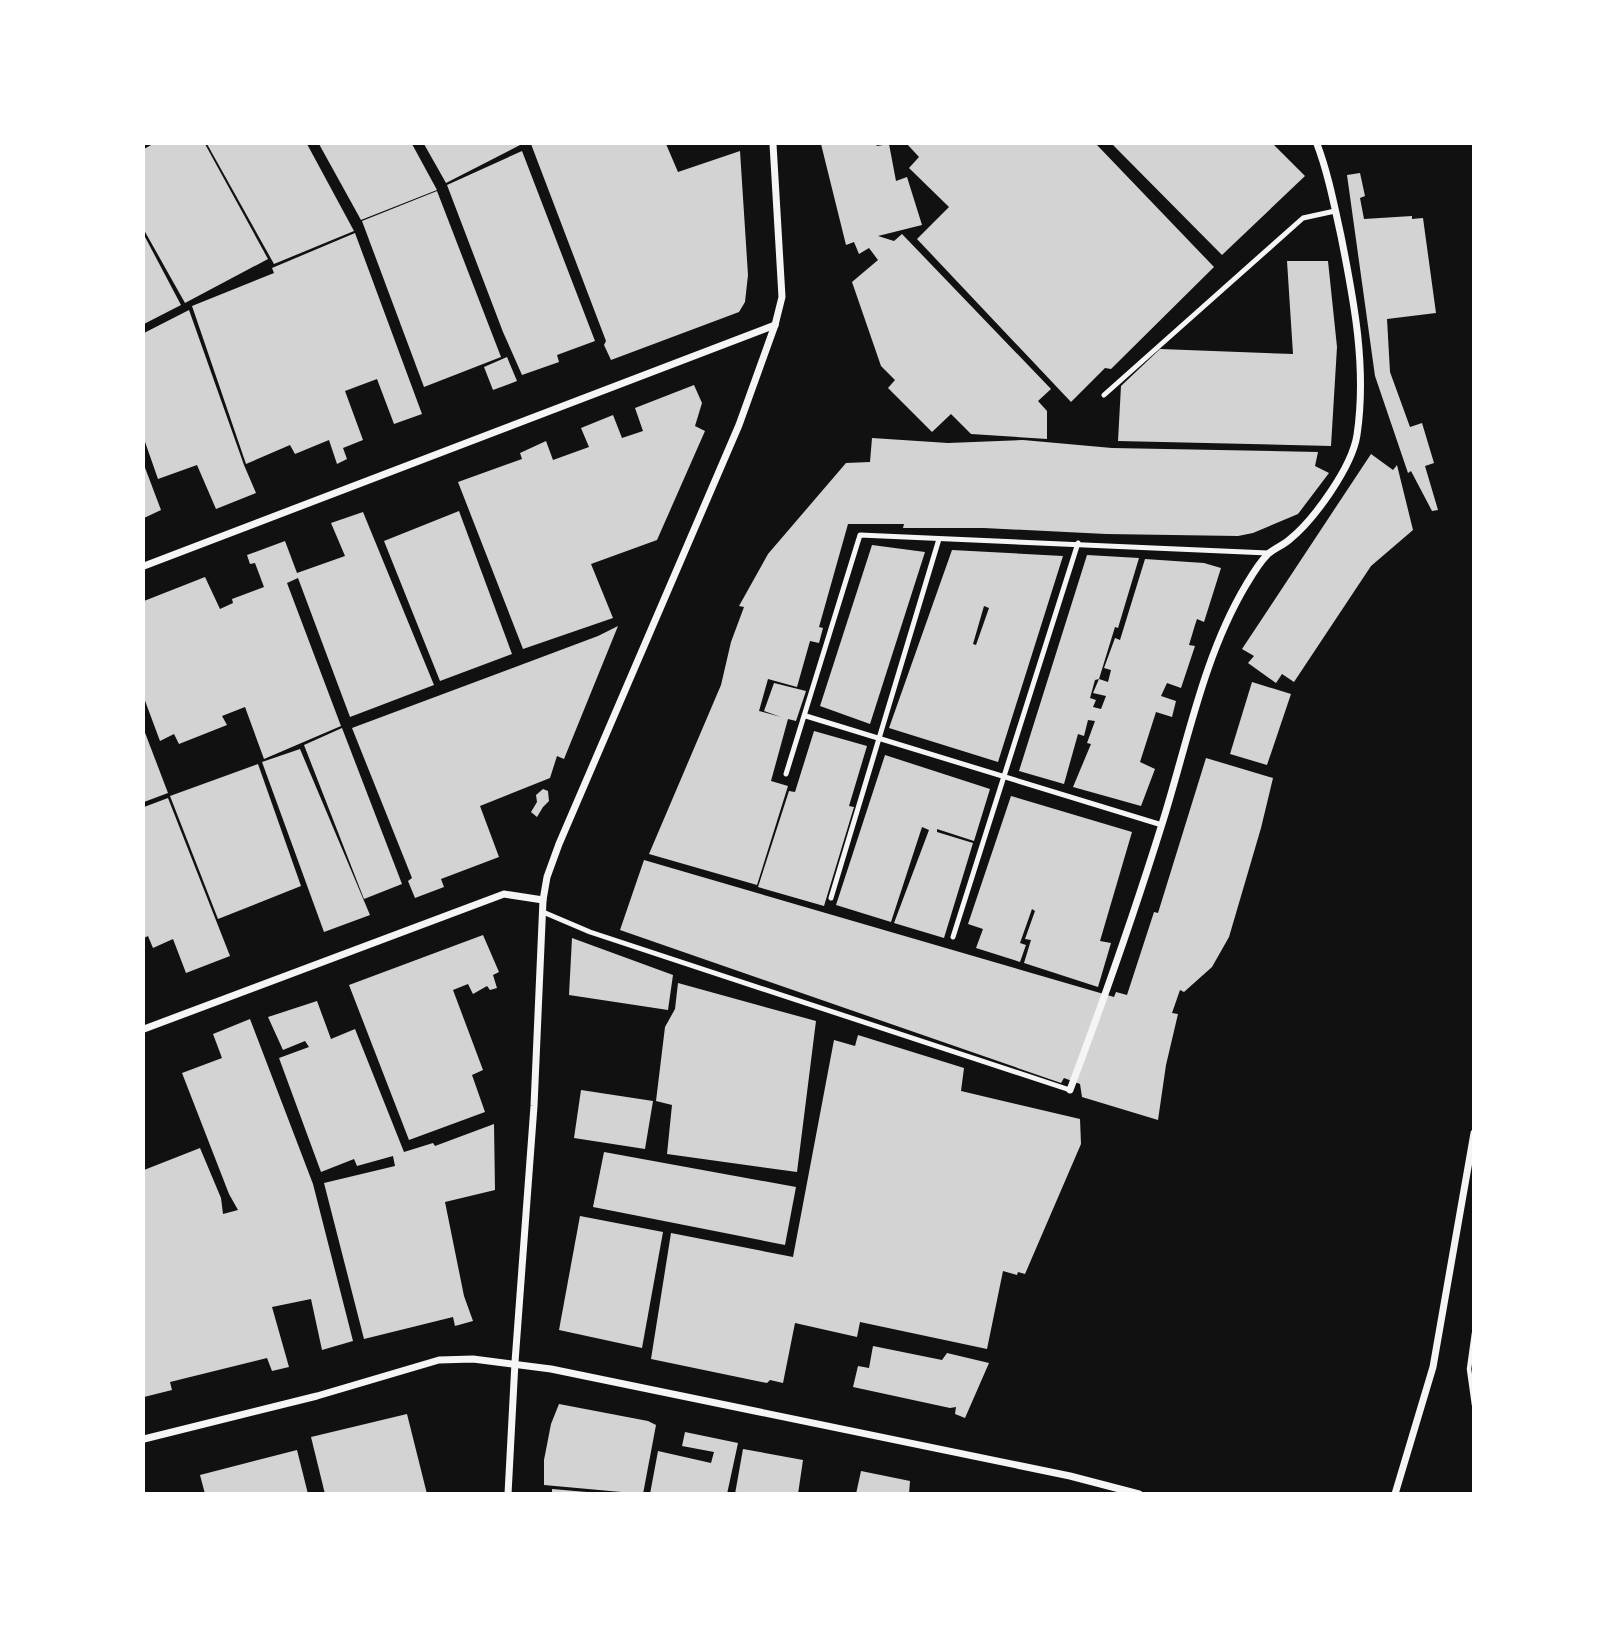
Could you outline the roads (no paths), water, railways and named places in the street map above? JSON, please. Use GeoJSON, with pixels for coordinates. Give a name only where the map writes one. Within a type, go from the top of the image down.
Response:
{"type":"FeatureCollection","features":[{"type":"Feature","properties":{"kind":"street"},"geometry":{"type":"LineString","coordinates":[[508,1493],[534,1118],[543,900],[547,877],[739,425],[775,325],[782,297],[773,144]]}},
{"type":"Feature","properties":{"kind":"street"},"geometry":{"type":"LineString","coordinates":[[1070,1090],[1115,969],[1205,680],[1227,618],[1249,579],[1268,553],[1290,539],[1327,497],[1348,463],[1356,436],[1360,363],[1354,302],[1328,178],[1317,144]]}},
{"type":"Feature","properties":{"kind":"street"},"geometry":{"type":"LineString","coordinates":[[144,566],[775,325]]}},
{"type":"Feature","properties":{"kind":"street"},"geometry":{"type":"LineString","coordinates":[[144,1029],[504,894],[543,900]]}},
{"type":"Feature","properties":{"kind":"street"},"geometry":{"type":"LineString","coordinates":[[1395,1493],[1433,1367],[1474,1133]]}},
{"type":"Feature","properties":{"kind":"street"},"geometry":{"type":"LineString","coordinates":[[144,1439],[317,1396],[439,1360],[472,1359],[515,1362],[1057,1473],[1139,1493]]}},
{"type":"Feature","properties":{"kind":"lane"},"geometry":{"type":"LineString","coordinates":[[1104,395],[1303,218],[1335,211]]}},
{"type":"Feature","properties":{"kind":"lane"},"geometry":{"type":"LineString","coordinates":[[786,774],[860,535],[1268,553]]}},
{"type":"Feature","properties":{"kind":"lane"},"geometry":{"type":"LineString","coordinates":[[831,898],[939,538]]}},
{"type":"Feature","properties":{"kind":"lane"},"geometry":{"type":"LineString","coordinates":[[953,937],[1078,543]]}},
{"type":"Feature","properties":{"kind":"lane"},"geometry":{"type":"LineString","coordinates":[[806,716],[1162,825]]}},
{"type":"Feature","properties":{"kind":"lane"},"geometry":{"type":"LineString","coordinates":[[543,912],[590,932],[1070,1090]]}}]}
